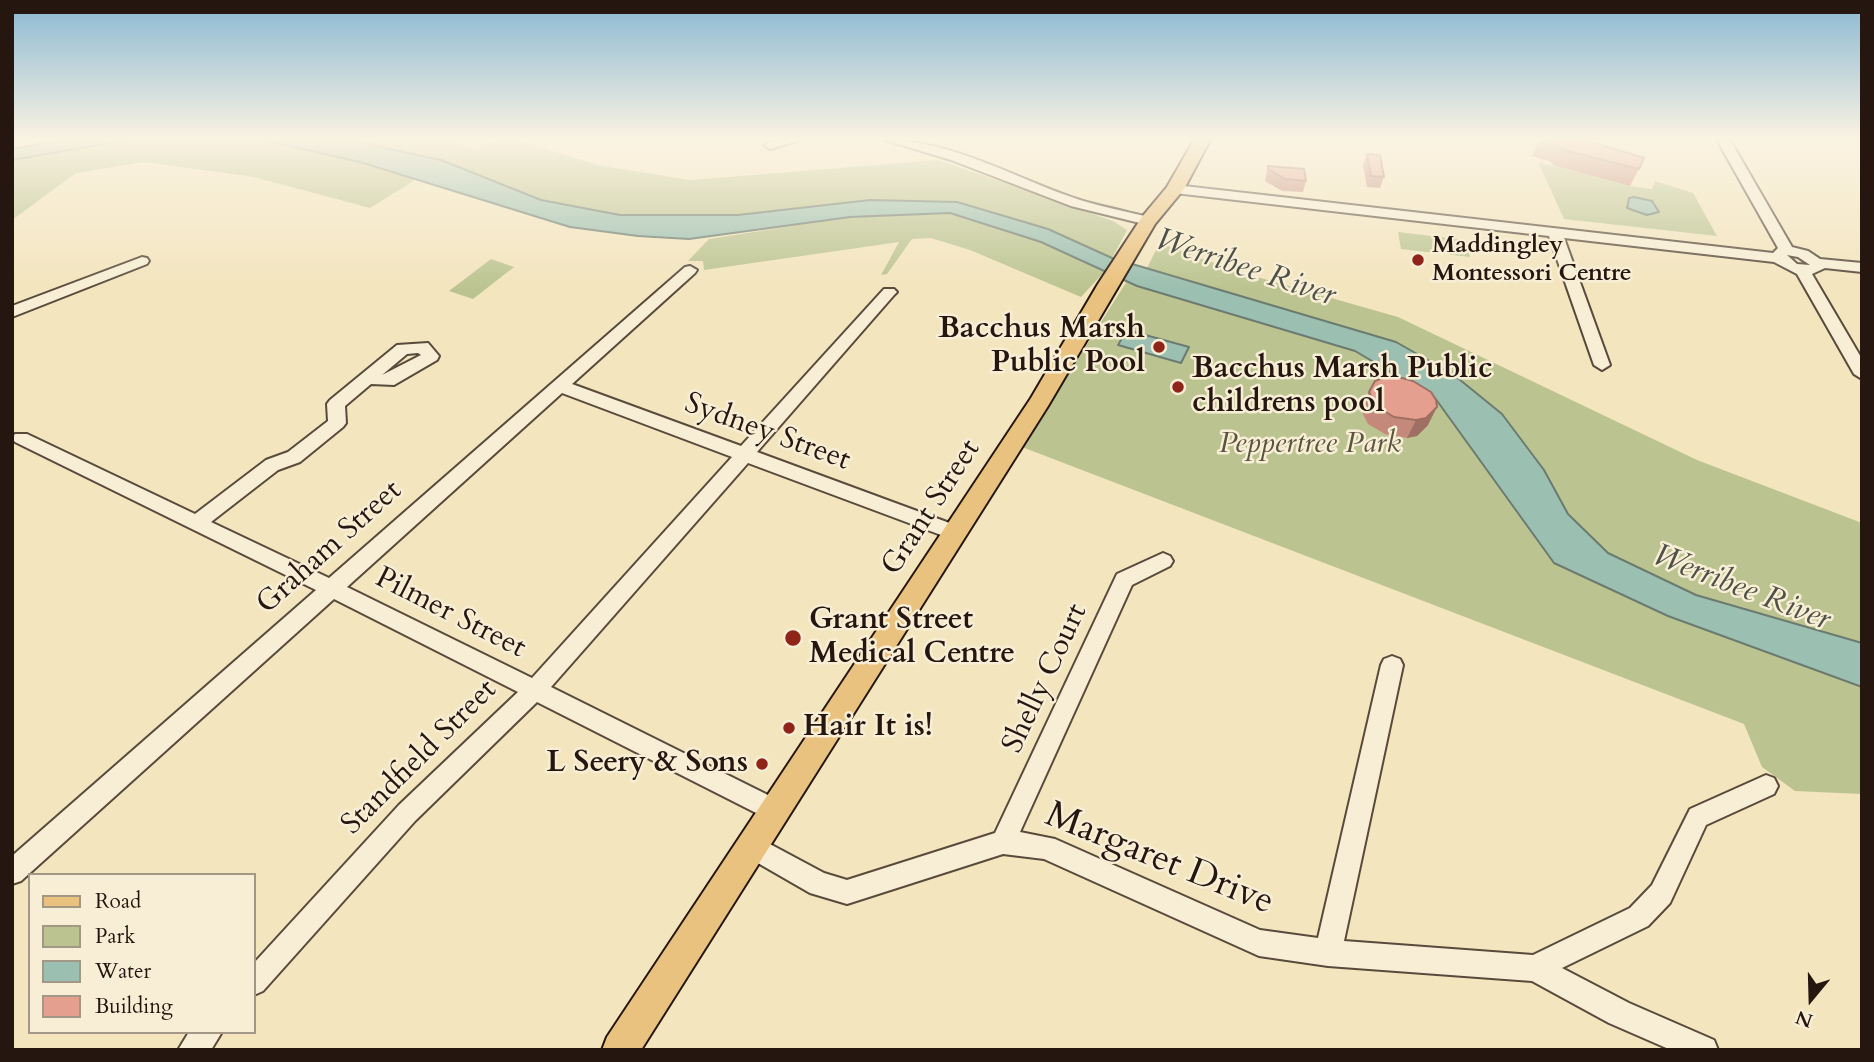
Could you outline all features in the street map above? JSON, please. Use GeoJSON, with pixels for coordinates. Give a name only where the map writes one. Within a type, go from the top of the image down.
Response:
{"type":"FeatureCollection","features":[{"type":"Feature","properties":{"kind":"main road","name":"Grant Street"},"geometry":{"type":"LineString","coordinates":[[620,1050],[956,533],[1040,401],[1148,221],[1175,190]]}},
{"type":"Feature","properties":{"kind":"street"},"geometry":{"type":"LineString","coordinates":[[1041,190],[1076,203],[1148,221]]}},
{"type":"Feature","properties":{"kind":"street"},"geometry":{"type":"LineString","coordinates":[[1180,190],[1555,232],[1783,254]]}},
{"type":"Feature","properties":{"kind":"street"},"geometry":{"type":"LineString","coordinates":[[1749,190],[1783,254],[1786,265],[1862,268]]}},
{"type":"Feature","properties":{"kind":"street"},"geometry":{"type":"LineString","coordinates":[[1555,232],[1602,365]]}},
{"type":"Feature","properties":{"kind":"street"},"geometry":{"type":"LineString","coordinates":[[12,312],[52,294],[142,261]]}},
{"type":"Feature","properties":{"kind":"street"},"geometry":{"type":"LineString","coordinates":[[1810,267],[1862,374]]}},
{"type":"Feature","properties":{"kind":"street","name":"Graham Street"},"geometry":{"type":"LineString","coordinates":[[12,872],[690,270]]}},
{"type":"Feature","properties":{"kind":"street","name":"Standfield Street"},"geometry":{"type":"LineString","coordinates":[[256,980],[407,813],[535,690],[889,292]]}},
{"type":"Feature","properties":{"kind":"street"},"geometry":{"type":"LineString","coordinates":[[195,523],[272,464],[294,457],[337,423],[336,404],[369,378]]}},
{"type":"Feature","properties":{"kind":"street","name":"Sydney Street"},"geometry":{"type":"LineString","coordinates":[[558,385],[956,533]]}},
{"type":"Feature","properties":{"kind":"street","name":"Pilmer Street"},"geometry":{"type":"LineString","coordinates":[[21,438],[776,811]]}},
{"type":"Feature","properties":{"kind":"street","name":"Shelly Court"},"geometry":{"type":"LineString","coordinates":[[1003,842],[1124,580],[1163,561]]}},
{"type":"Feature","properties":{"kind":"street"},"geometry":{"type":"LineString","coordinates":[[1328,953],[1392,666]]}},
{"type":"Feature","properties":{"kind":"street"},"geometry":{"type":"LineString","coordinates":[[1534,968],[1639,917],[1661,894],[1698,817],[1766,786]]}},
{"type":"Feature","properties":{"kind":"street","name":"Margaret Drive"},"geometry":{"type":"LineString","coordinates":[[754,847],[819,884],[847,892],[1003,842],[1046,846],[1259,943],[1328,953],[1534,968],[1619,1013],[1704,1050]]}},
{"type":"Feature","properties":{"kind":"street"},"geometry":{"type":"LineString","coordinates":[[192,1050],[206,1034]]}},
{"type":"Feature","properties":{"kind":"green space"},"geometry":{"type":"Polygon","coordinates":[[[12,190],[53,190],[12,220],[12,190]]]}},
{"type":"Feature","properties":{"kind":"green space"},"geometry":{"type":"Polygon","coordinates":[[[301,190],[400,190],[370,208],[301,190]]]}},
{"type":"Feature","properties":{"kind":"green space"},"geometry":{"type":"Polygon","coordinates":[[[515,190],[1023,190],[1113,221],[1127,230],[1112,258],[1048,229],[957,202],[870,200],[738,215],[620,215],[541,200],[515,190]]]}},
{"type":"Feature","properties":{"kind":"green space"},"geometry":{"type":"Polygon","coordinates":[[[1551,190],[1682,190],[1693,193],[1717,236],[1564,219],[1551,190]]]}},
{"type":"Feature","properties":{"kind":"green space"},"geometry":{"type":"Polygon","coordinates":[[[950,213],[1041,242],[1106,270],[1081,297],[970,250],[931,238],[912,239],[887,274],[881,275],[899,242],[704,270],[703,261],[688,261],[709,239],[850,217],[950,213]]]}},
{"type":"Feature","properties":{"kind":"green space"},"geometry":{"type":"Polygon","coordinates":[[[1398,232],[1466,240],[1470,257],[1401,249],[1398,232]]]}},
{"type":"Feature","properties":{"kind":"green space"},"geometry":{"type":"Polygon","coordinates":[[[1168,246],[1236,271],[1398,317],[1697,460],[1862,523],[1862,643],[1696,595],[1608,553],[1568,514],[1544,470],[1502,414],[1454,375],[1396,342],[1147,268],[1156,250],[1168,246]]]}},
{"type":"Feature","properties":{"kind":"green space"},"geometry":{"type":"Polygon","coordinates":[[[491,259],[514,267],[473,299],[449,291],[491,259]]]}},
{"type":"Feature","properties":{"kind":"green space","name":"Peppertree Park"},"geometry":{"type":"Polygon","coordinates":[[[1127,281],[1354,350],[1435,398],[1486,468],[1677,619],[1862,687],[1862,794],[1795,791],[1762,767],[1744,724],[1022,447],[1127,281]]]}},
{"type":"Feature","properties":{"kind":"water"},"geometry":{"type":"Polygon","coordinates":[[[449,190],[515,190],[541,200],[620,215],[738,215],[870,200],[957,202],[1048,229],[1112,258],[1396,342],[1454,375],[1502,414],[1544,470],[1568,514],[1608,553],[1696,595],[1862,643],[1862,687],[1668,616],[1554,563],[1435,398],[1355,351],[1137,286],[1041,242],[950,213],[850,217],[689,239],[638,236],[570,227],[449,190]]]}},
{"type":"Feature","properties":{"kind":"water"},"geometry":{"type":"Polygon","coordinates":[[[1629,198],[1652,201],[1659,212],[1647,215],[1627,208],[1629,198]]]}},
{"type":"Feature","properties":{"kind":"water"},"geometry":{"type":"Polygon","coordinates":[[[1127,330],[1189,347],[1181,363],[1118,345],[1127,330]]]}},
{"type":"Feature","properties":{"kind":"building"},"geometry":{"type":"Polygon","coordinates":[[[1383,378],[1413,381],[1431,392],[1437,407],[1426,418],[1416,420],[1394,417],[1376,406],[1369,392],[1375,381],[1383,378]]]}},
{"type":"Feature","properties":{"kind":"place","name":"Maddingley Montessori Centre"},"geometry":{"type":"Point","coordinates":[1418,260]}},
{"type":"Feature","properties":{"kind":"place","name":"Bacchus Marsh Public Pool"},"geometry":{"type":"Point","coordinates":[1159,347]}},
{"type":"Feature","properties":{"kind":"place","name":"Bacchus Marsh Public childrens pool"},"geometry":{"type":"Point","coordinates":[1178,387]}},
{"type":"Feature","properties":{"kind":"place","name":"Grant Street Medical Centre"},"geometry":{"type":"Point","coordinates":[793,638]}},
{"type":"Feature","properties":{"kind":"place","name":"Hair It is!"},"geometry":{"type":"Point","coordinates":[789,728]}},
{"type":"Feature","properties":{"kind":"place","name":"L Seery & Sons"},"geometry":{"type":"Point","coordinates":[762,764]}},
{"type":"Feature","properties":{"kind":"water label","name":"Werribee River"},"geometry":{"type":"Point","coordinates":[1245,269]}},
{"type":"Feature","properties":{"kind":"water label","name":"Werribee River"},"geometry":{"type":"Point","coordinates":[1741,589]}}]}
